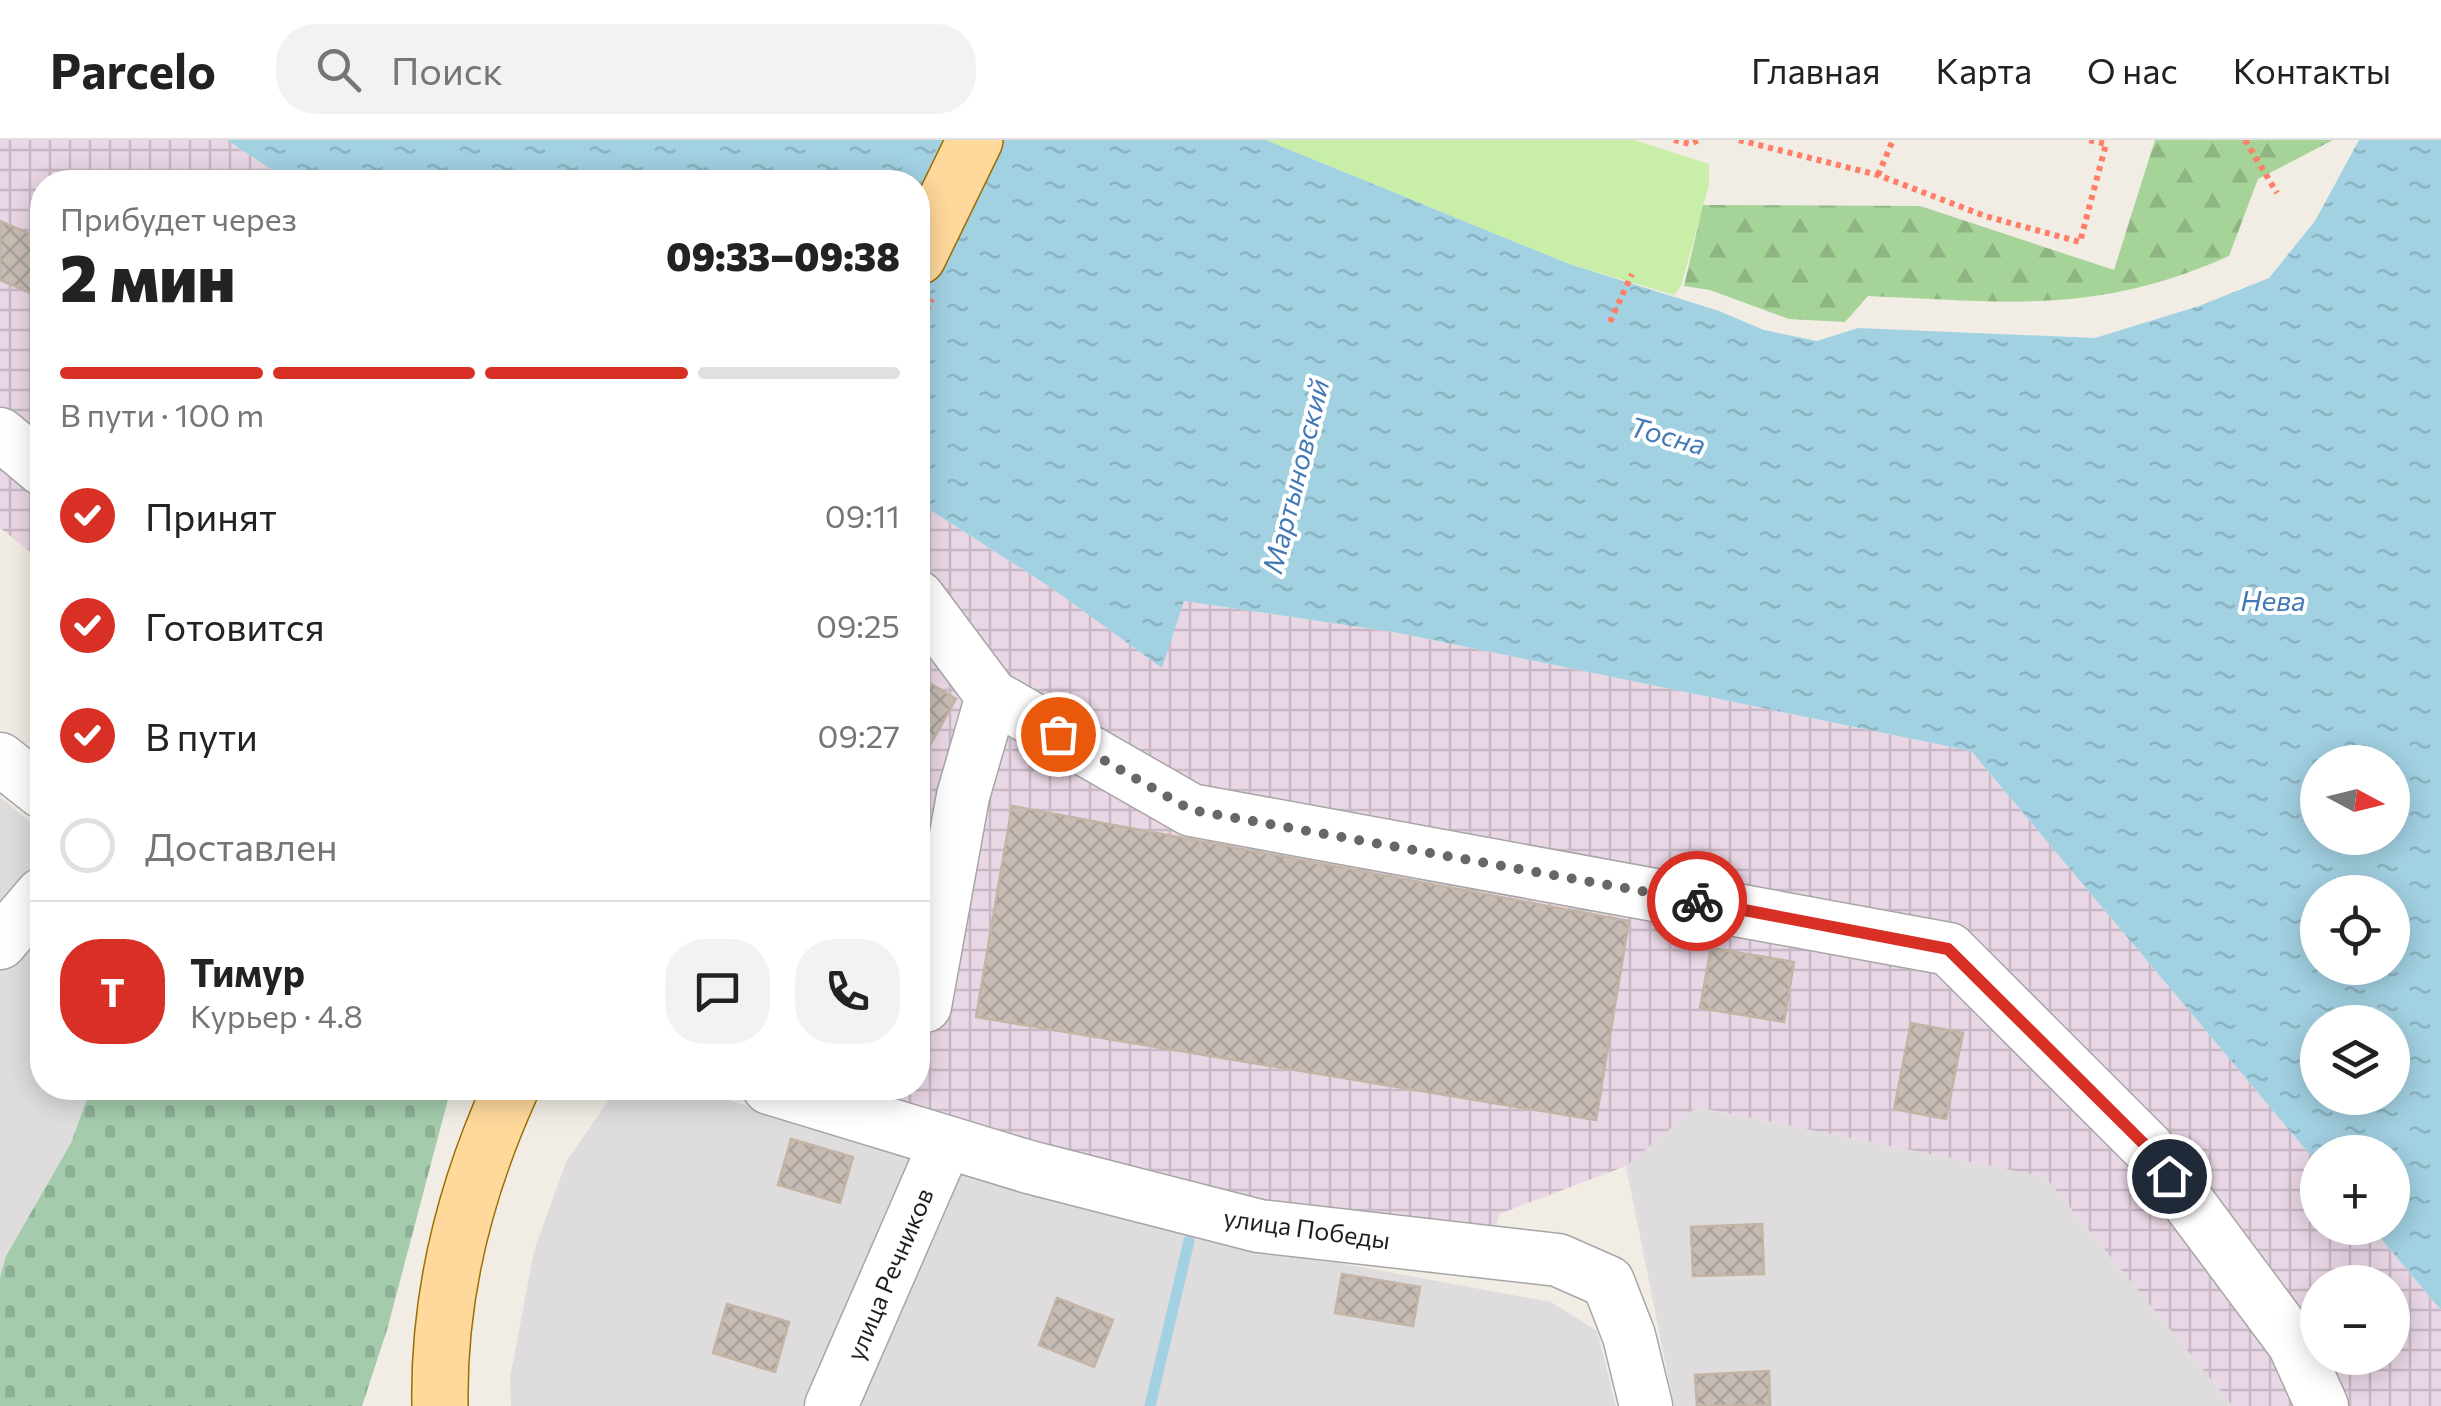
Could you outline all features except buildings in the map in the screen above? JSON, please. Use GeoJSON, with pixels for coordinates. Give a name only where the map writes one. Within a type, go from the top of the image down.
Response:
{"type":"FeatureCollection","features":[{"type":"Feature","properties":{"kind":"main road"},"geometry":{"type":"LineString","coordinates":[[930,232],[975,140]]}},
{"type":"Feature","properties":{"kind":"main road"},"geometry":{"type":"LineString","coordinates":[[440,1406],[450,1273],[487,1142],[506,1100]]}},
{"type":"Feature","properties":{"kind":"street"},"geometry":{"type":"LineString","coordinates":[[0,434],[30,459]]}},
{"type":"Feature","properties":{"kind":"street"},"geometry":{"type":"LineString","coordinates":[[930,613],[992,696],[1191,810],[1948,949],[2148,1148],[2294,1344],[2322,1406]]}},
{"type":"Feature","properties":{"kind":"street"},"geometry":{"type":"LineString","coordinates":[[930,978],[962,796],[992,696]]}},
{"type":"Feature","properties":{"kind":"street"},"geometry":{"type":"LineString","coordinates":[[0,759],[30,783]]}},
{"type":"Feature","properties":{"kind":"street"},"geometry":{"type":"LineString","coordinates":[[0,943],[30,908]]}},
{"type":"Feature","properties":{"kind":"street","name":"улица Победы"},"geometry":{"type":"LineString","coordinates":[[808,1100],[946,1142],[1259,1226],[1558,1260],[1608,1282],[1629,1336],[1646,1406]]}},
{"type":"Feature","properties":{"kind":"street","name":"улица Речников"},"geometry":{"type":"LineString","coordinates":[[832,1406],[946,1142]]}},
{"type":"Feature","properties":{"kind":"path"},"geometry":{"type":"LineString","coordinates":[[1674,140],[1690,144],[1699,140]]}},
{"type":"Feature","properties":{"kind":"path"},"geometry":{"type":"LineString","coordinates":[[1739,140],[1878,175],[1985,216],[2080,242],[2106,144],[2089,140]]}},
{"type":"Feature","properties":{"kind":"path"},"geometry":{"type":"LineString","coordinates":[[1878,175],[1893,140]]}},
{"type":"Feature","properties":{"kind":"path"},"geometry":{"type":"LineString","coordinates":[[2246,140],[2277,193]]}},
{"type":"Feature","properties":{"kind":"path"},"geometry":{"type":"LineString","coordinates":[[1610,322],[1632,274]]}},
{"type":"Feature","properties":{"kind":"shaded area"},"geometry":{"type":"Polygon","coordinates":[[[0,140],[227,140],[272,170],[30,170],[30,552],[0,528],[0,140]]]}},
{"type":"Feature","properties":{"kind":"shaded area"},"geometry":{"type":"Polygon","coordinates":[[[930,510],[1050,587],[1161,667],[1184,601],[1399,633],[1971,751],[2300,1143],[2300,1245],[2386,1245],[2403,1265],[2300,1265],[2300,1375],[2410,1375],[2410,1273],[2441,1310],[2441,1406],[2233,1406],[2045,1177],[1696,1107],[1626,1166],[1499,1214],[1495,1234],[1263,1208],[890,1100],[930,1100],[930,510]]]}},
{"type":"Feature","properties":{"kind":"shaded area"},"geometry":{"type":"Polygon","coordinates":[[[0,797],[30,822],[30,1100],[87,1100],[71,1143],[6,1256],[0,1278],[0,797]]]}},
{"type":"Feature","properties":{"kind":"shaded area"},"geometry":{"type":"Polygon","coordinates":[[[728,1100],[968,1173],[1279,1252],[1551,1302],[1597,1331],[1616,1406],[511,1406],[510,1378],[534,1251],[566,1162],[608,1101],[728,1100]]]}},
{"type":"Feature","properties":{"kind":"shaded area"},"geometry":{"type":"Polygon","coordinates":[[[1695,1107],[2045,1177],[2233,1406],[1674,1406],[1626,1166],[1695,1107]]]}},
{"type":"Feature","properties":{"kind":"green space"},"geometry":{"type":"Polygon","coordinates":[[[1266,140],[1634,140],[1709,164],[1709,185],[1681,286],[1674,295],[1569,264],[1266,140]]]}},
{"type":"Feature","properties":{"kind":"green space"},"geometry":{"type":"Polygon","coordinates":[[[2155,140],[2333,140],[2258,179],[2229,256],[2136,288],[2093,296],[2009,302],[1868,296],[1845,322],[1789,319],[1710,290],[1684,286],[1703,205],[1920,206],[2114,270],[2155,140]]]}},
{"type":"Feature","properties":{"kind":"green space"},"geometry":{"type":"Polygon","coordinates":[[[87,1100],[448,1100],[387,1330],[362,1406],[0,1406],[0,1278],[6,1256],[71,1143],[87,1100]]]}},
{"type":"Feature","properties":{"kind":"water"},"geometry":{"type":"Polygon","coordinates":[[[227,140],[1266,140],[1569,264],[1719,311],[1764,330],[1817,341],[1858,328],[2095,338],[2199,306],[2269,278],[2315,221],[2359,140],[2441,140],[2441,1310],[2410,1273],[2410,1265],[2403,1265],[2386,1245],[2410,1245],[2410,1135],[2300,1135],[2300,1143],[1971,751],[1399,633],[1184,601],[1162,668],[1050,587],[930,510],[930,170],[272,170],[227,140]]]}},
{"type":"Feature","properties":{"kind":"waterway","name":"Мартыновский"},"geometry":{"type":"LineString","coordinates":[[1150,1406],[1189,1241]]}},
{"type":"Feature","properties":{"kind":"way so far"},"geometry":{"type":"LineString","coordinates":[[1058,734],[1191,810],[1697,901]]}},
{"type":"Feature","properties":{"kind":"route"},"geometry":{"type":"LineString","coordinates":[[1697,901],[1948,949],[2148,1148],[2169,1176]]}},
{"type":"Feature","properties":{"kind":"water label","name":"Тосна"},"geometry":{"type":"Point","coordinates":[1668,435]}},
{"type":"Feature","properties":{"kind":"water label","name":"Нева"},"geometry":{"type":"Point","coordinates":[2273,600]}}]}
